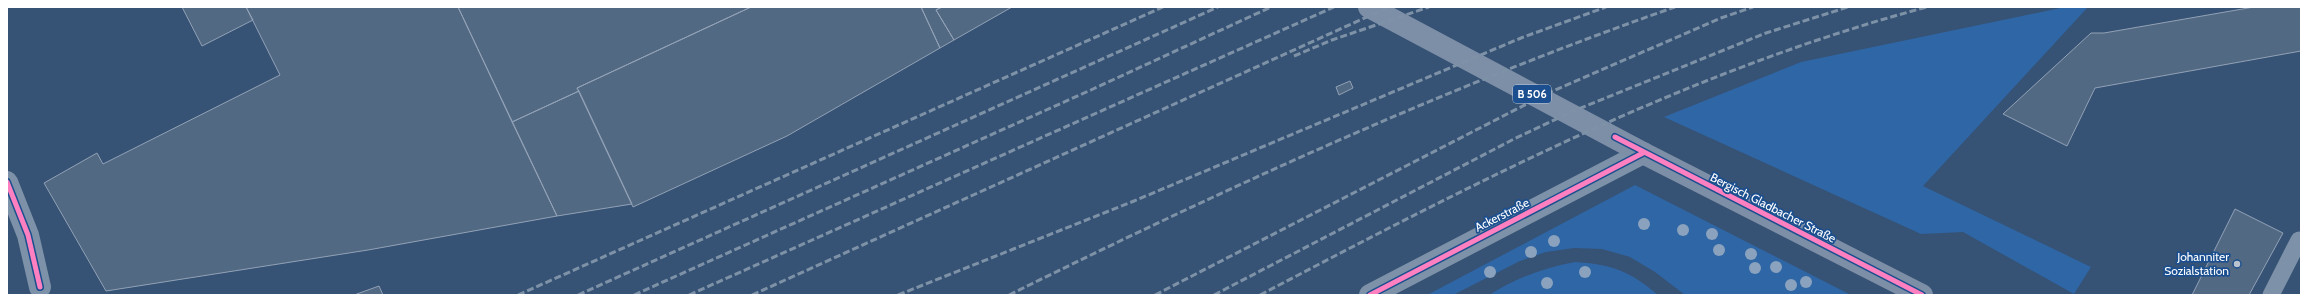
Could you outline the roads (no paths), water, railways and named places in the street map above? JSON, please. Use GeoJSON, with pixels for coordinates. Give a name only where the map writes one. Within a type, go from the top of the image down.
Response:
{"type":"FeatureCollection","features":[{"type":"Feature","properties":{"kind":"main road","name":"Bergisch Gladbacher Straße"},"geometry":{"type":"LineString","coordinates":[[1369,7],[1644,153],[1922,295]]}},
{"type":"Feature","properties":{"kind":"street","name":"Ackerstraße"},"geometry":{"type":"LineString","coordinates":[[1370,295],[1644,153]]}},
{"type":"Feature","properties":{"kind":"street"},"geometry":{"type":"LineString","coordinates":[[7,182],[28,235],[40,287]]}},
{"type":"Feature","properties":{"kind":"lane"},"geometry":{"type":"LineString","coordinates":[[2271,295],[2299,240]]}},
{"type":"Feature","properties":{"kind":"railway"},"geometry":{"type":"LineString","coordinates":[[518,295],[1163,7]]}},
{"type":"Feature","properties":{"kind":"railway"},"geometry":{"type":"LineString","coordinates":[[578,295],[1218,7]]}},
{"type":"Feature","properties":{"kind":"railway"},"geometry":{"type":"LineString","coordinates":[[634,295],[1093,89],[1271,7]]}},
{"type":"Feature","properties":{"kind":"railway"},"geometry":{"type":"LineString","coordinates":[[689,295],[1334,7]]}},
{"type":"Feature","properties":{"kind":"railway"},"geometry":{"type":"LineString","coordinates":[[752,295],[1389,7]]}},
{"type":"Feature","properties":{"kind":"railway"},"geometry":{"type":"LineString","coordinates":[[1294,56],[1332,40],[1429,7]]}},
{"type":"Feature","properties":{"kind":"railway"},"geometry":{"type":"LineString","coordinates":[[898,295],[1134,201],[1521,38],[1606,7]]}},
{"type":"Feature","properties":{"kind":"railway"},"geometry":{"type":"LineString","coordinates":[[1009,295],[1172,216],[1421,105],[1590,38],[1675,7]]}},
{"type":"Feature","properties":{"kind":"railway"},"geometry":{"type":"LineString","coordinates":[[1155,295],[1546,94],[1721,18],[1753,7]]}},
{"type":"Feature","properties":{"kind":"railway"},"geometry":{"type":"LineString","coordinates":[[1214,295],[1514,139],[1571,112],[1766,33],[1848,7]]}},
{"type":"Feature","properties":{"kind":"railway"},"geometry":{"type":"LineString","coordinates":[[1260,295],[1422,211],[1504,171],[1586,132],[1669,96],[1754,63],[1839,33],[1927,7]]}},
{"type":"Feature","properties":{"kind":"place","name":"Johanniter Sozialstation"},"geometry":{"type":"Point","coordinates":[2237,264]}}]}
